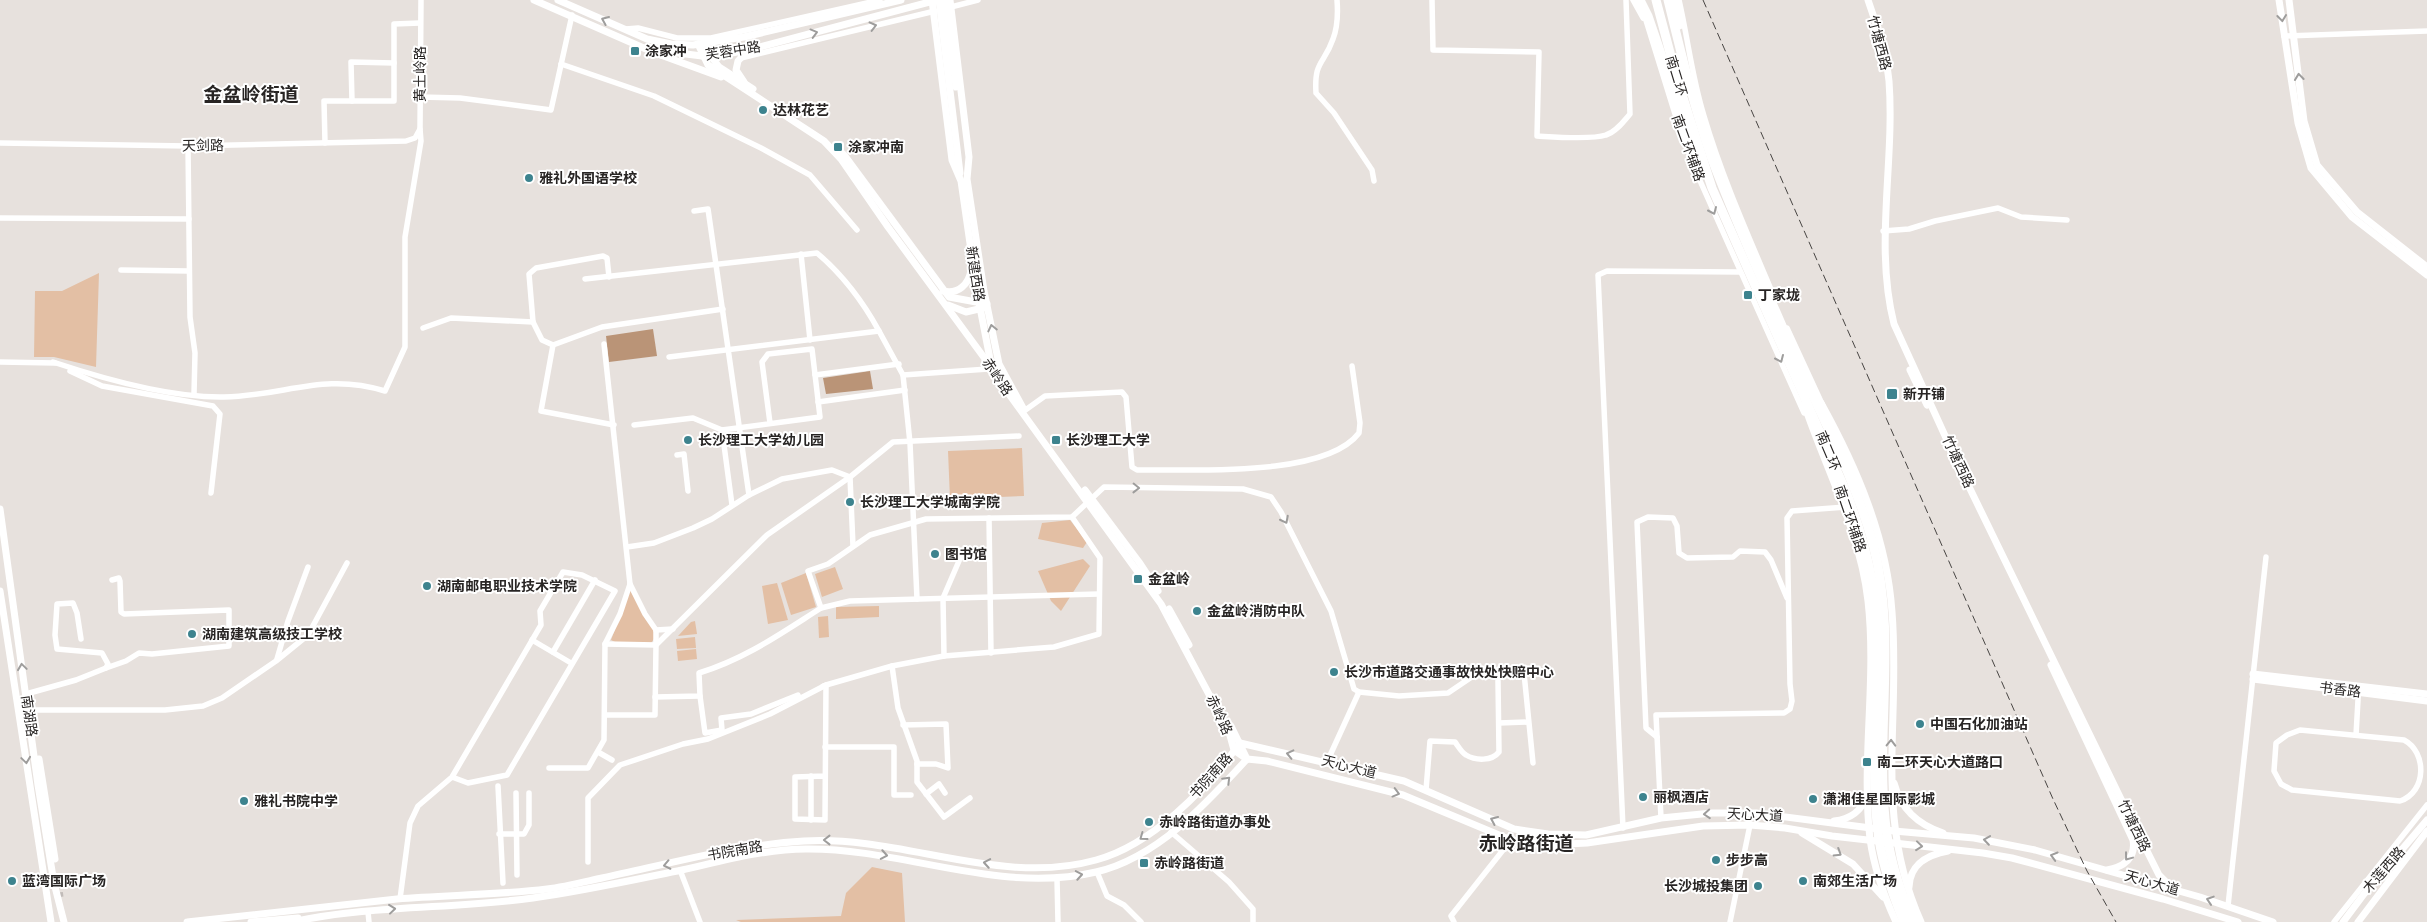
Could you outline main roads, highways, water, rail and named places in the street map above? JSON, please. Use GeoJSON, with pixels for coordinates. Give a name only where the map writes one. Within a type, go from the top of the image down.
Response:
{"type":"FeatureCollection","features":[{"type":"Feature","properties":{"kind":"highway"},"geometry":{"type":"LineString","coordinates":[[1640,0],[1648,16],[1686,129],[1712,188]]}},
{"type":"Feature","properties":{"kind":"highway","name":"南二环"},"geometry":{"type":"LineString","coordinates":[[1656,0],[1680,88],[1712,188],[1857,496],[1879,570],[1886,634],[1883,782],[1885,820],[1896,876],[1913,922]]}},
{"type":"Feature","properties":{"kind":"highway","name":"南二环"},"geometry":{"type":"LineString","coordinates":[[1668,0],[1698,114],[1726,195],[1849,498],[1870,565],[1877,637],[1875,763],[1877,824],[1892,893],[1904,922]]}},
{"type":"Feature","properties":{"kind":"highway"},"geometry":{"type":"LineString","coordinates":[[1675,0],[1688,80]]}},
{"type":"Feature","properties":{"kind":"main road","name":"芙蓉中路"},"geometry":{"type":"LineString","coordinates":[[534,0],[646,49],[706,57],[748,50],[935,0]]}},
{"type":"Feature","properties":{"kind":"main road","name":"芙蓉中路"},"geometry":{"type":"LineString","coordinates":[[558,0],[648,39],[670,44],[700,44],[744,37],[901,0]]}},
{"type":"Feature","properties":{"kind":"main road","name":"新建西路"},"geometry":{"type":"LineString","coordinates":[[935,0],[934,11],[952,160],[964,180]]}},
{"type":"Feature","properties":{"kind":"main road","name":"新建西路"},"geometry":{"type":"LineString","coordinates":[[935,0],[983,304],[990,368]]}},
{"type":"Feature","properties":{"kind":"main road","name":"新建西路"},"geometry":{"type":"LineString","coordinates":[[945,0],[973,262],[983,304]]}},
{"type":"Feature","properties":{"kind":"main road","name":"竹塘西路"},"geometry":{"type":"LineString","coordinates":[[1863,0],[1880,49],[1885,85],[1886,268],[1889,302],[1904,348],[2156,870],[2173,889]]}},
{"type":"Feature","properties":{"kind":"main road","name":"竹塘西路"},"geometry":{"type":"LineString","coordinates":[[1868,0],[1883,48],[1889,81],[1885,231],[1882,271],[1885,303],[1900,348],[2133,840],[2133,854],[2129,860],[2116,868],[2105,870]]}},
{"type":"Feature","properties":{"kind":"main road"},"geometry":{"type":"LineString","coordinates":[[2279,0],[2298,123],[2311,168],[2352,217],[2427,275]]}},
{"type":"Feature","properties":{"kind":"main road"},"geometry":{"type":"LineString","coordinates":[[2290,0],[2304,121],[2317,165],[2357,212],[2427,267]]}},
{"type":"Feature","properties":{"kind":"main road","name":"新建西路"},"geometry":{"type":"LineString","coordinates":[[951,3],[969,157],[964,180]]}},
{"type":"Feature","properties":{"kind":"main road","name":"赤岭路"},"geometry":{"type":"LineString","coordinates":[[700,44],[708,65],[824,141],[841,159],[888,227],[947,305],[1011,398],[1139,562],[1177,621],[1247,759]]}},
{"type":"Feature","properties":{"kind":"main road","name":"赤岭路"},"geometry":{"type":"LineString","coordinates":[[646,49],[729,80]]}},
{"type":"Feature","properties":{"kind":"main road"},"geometry":{"type":"LineString","coordinates":[[746,84],[736,70],[741,58],[748,50]]}},
{"type":"Feature","properties":{"kind":"main road","name":"赤岭路"},"geometry":{"type":"LineString","coordinates":[[706,57],[822,134],[845,156],[949,298],[983,304],[1000,364],[1024,411],[1091,501],[1162,604],[1229,732],[1234,750],[1247,759]]}},
{"type":"Feature","properties":{"kind":"main road"},"geometry":{"type":"LineString","coordinates":[[943,290],[958,290],[965,286],[970,278],[973,262]]}},
{"type":"Feature","properties":{"kind":"main road"},"geometry":{"type":"LineString","coordinates":[[947,305],[966,312],[983,304]]}},
{"type":"Feature","properties":{"kind":"main road","name":"南二环辅路"},"geometry":{"type":"LineString","coordinates":[[1795,365],[1835,429],[1864,494],[1882,548],[1893,631],[1890,768],[1894,831],[1911,898],[1920,922]]}},
{"type":"Feature","properties":{"kind":"main road","name":"南二环辅路"},"geometry":{"type":"LineString","coordinates":[[1795,365],[1809,420],[1849,521],[1865,582],[1870,633],[1868,791],[1871,841],[1886,900],[1896,922]]}},
{"type":"Feature","properties":{"kind":"main road","name":"南湖路"},"geometry":{"type":"LineString","coordinates":[[0,509],[27,710],[54,883],[64,922]]}},
{"type":"Feature","properties":{"kind":"main road","name":"南湖路"},"geometry":{"type":"LineString","coordinates":[[0,591],[50,922]]}},
{"type":"Feature","properties":{"kind":"main road","name":"书香路"},"geometry":{"type":"LineString","coordinates":[[2427,694],[2253,677],[2427,701]]}},
{"type":"Feature","properties":{"kind":"main road"},"geometry":{"type":"LineString","coordinates":[[30,721],[41,768],[58,882]]}},
{"type":"Feature","properties":{"kind":"main road","name":"天心大道"},"geometry":{"type":"LineString","coordinates":[[1240,743],[1404,781],[1514,829],[1548,834],[1586,834],[1623,828],[1661,818],[1712,813],[1755,813],[1894,831],[1960,837],[2016,846],[2105,870],[2228,906],[2273,922]]}},
{"type":"Feature","properties":{"kind":"main road","name":"书院南路"},"geometry":{"type":"LineString","coordinates":[[187,922],[400,899],[549,889],[741,849],[803,840],[845,840],[876,844],[1018,869],[1057,868],[1096,860],[1127,849],[1178,811],[1221,768],[1240,743]]}},
{"type":"Feature","properties":{"kind":"main road","name":"天心大道"},"geometry":{"type":"LineString","coordinates":[[1247,759],[1267,761],[1404,795],[1511,840],[1547,845],[1587,843],[1668,830],[1750,825],[1795,830],[1871,841],[1959,850],[2021,860],[2163,899],[2238,922]]}},
{"type":"Feature","properties":{"kind":"main road","name":"书院南路"},"geometry":{"type":"LineString","coordinates":[[292,922],[368,912],[533,898],[742,857],[802,849],[843,850],[877,854],[1017,880],[1056,879],[1097,872],[1131,860],[1184,823],[1247,759]]}},
{"type":"Feature","properties":{"kind":"main road"},"geometry":{"type":"LineString","coordinates":[[1890,768],[1898,797],[1909,813],[1930,829],[1960,837]]}},
{"type":"Feature","properties":{"kind":"main road"},"geometry":{"type":"LineString","coordinates":[[1822,822],[1835,821],[1851,816],[1861,808],[1868,791]]}},
{"type":"Feature","properties":{"kind":"main road","name":"木莲西路"},"geometry":{"type":"LineString","coordinates":[[2342,921],[2427,820]]}},
{"type":"Feature","properties":{"kind":"main road"},"geometry":{"type":"LineString","coordinates":[[1795,830],[1853,864],[1886,900]]}},
{"type":"Feature","properties":{"kind":"main road","name":"木莲西路"},"geometry":{"type":"LineString","coordinates":[[2358,922],[2427,831]]}},
{"type":"Feature","properties":{"kind":"main road"},"geometry":{"type":"LineString","coordinates":[[1911,898],[1911,876],[1918,863],[1932,855],[1959,850]]}},
{"type":"Feature","properties":{"kind":"main road"},"geometry":{"type":"LineString","coordinates":[[251,922],[313,919]]}},
{"type":"Feature","properties":{"kind":"tunnel"},"geometry":{"type":"LineString","coordinates":[[58,882],[60,897]]}},
{"type":"Feature","properties":{"kind":"railway"},"geometry":{"type":"LineString","coordinates":[[1703,0],[2053,799],[2087,871],[2116,922]]}},
{"type":"Feature","properties":{"kind":"place","name":"涂家冲"},"geometry":{"type":"Point","coordinates":[635,51]}},
{"type":"Feature","properties":{"kind":"place","name":"达林花艺"},"geometry":{"type":"Point","coordinates":[763,110]}},
{"type":"Feature","properties":{"kind":"place","name":"涂家冲南"},"geometry":{"type":"Point","coordinates":[838,147]}},
{"type":"Feature","properties":{"kind":"place","name":"雅礼外国语学校"},"geometry":{"type":"Point","coordinates":[529,178]}},
{"type":"Feature","properties":{"kind":"place","name":"丁家垅"},"geometry":{"type":"Point","coordinates":[1748,295]}},
{"type":"Feature","properties":{"kind":"place","name":"新开铺"},"geometry":{"type":"Point","coordinates":[1892,394]}},
{"type":"Feature","properties":{"kind":"place","name":"长沙理工大学幼儿园"},"geometry":{"type":"Point","coordinates":[688,440]}},
{"type":"Feature","properties":{"kind":"place","name":"长沙理工大学"},"geometry":{"type":"Point","coordinates":[1056,440]}},
{"type":"Feature","properties":{"kind":"place","name":"长沙理工大学城南学院"},"geometry":{"type":"Point","coordinates":[850,502]}},
{"type":"Feature","properties":{"kind":"place","name":"图书馆"},"geometry":{"type":"Point","coordinates":[935,554]}},
{"type":"Feature","properties":{"kind":"place","name":"金盆岭"},"geometry":{"type":"Point","coordinates":[1138,579]}},
{"type":"Feature","properties":{"kind":"place","name":"湖南邮电职业技术学院"},"geometry":{"type":"Point","coordinates":[427,586]}},
{"type":"Feature","properties":{"kind":"place","name":"金盆岭消防中队"},"geometry":{"type":"Point","coordinates":[1197,611]}},
{"type":"Feature","properties":{"kind":"place","name":"湖南建筑高级技工学校"},"geometry":{"type":"Point","coordinates":[192,634]}},
{"type":"Feature","properties":{"kind":"place","name":"长沙市道路交通事故快处快赔中心"},"geometry":{"type":"Point","coordinates":[1334,672]}},
{"type":"Feature","properties":{"kind":"place","name":"中国石化加油站"},"geometry":{"type":"Point","coordinates":[1920,724]}},
{"type":"Feature","properties":{"kind":"place","name":"南二环天心大道路口"},"geometry":{"type":"Point","coordinates":[1867,762]}},
{"type":"Feature","properties":{"kind":"place","name":"丽枫酒店"},"geometry":{"type":"Point","coordinates":[1643,797]}},
{"type":"Feature","properties":{"kind":"place","name":"潇湘佳星国际影城"},"geometry":{"type":"Point","coordinates":[1813,799]}},
{"type":"Feature","properties":{"kind":"place","name":"雅礼书院中学"},"geometry":{"type":"Point","coordinates":[244,801]}},
{"type":"Feature","properties":{"kind":"place","name":"赤岭路街道办事处"},"geometry":{"type":"Point","coordinates":[1149,822]}},
{"type":"Feature","properties":{"kind":"place","name":"步步高"},"geometry":{"type":"Point","coordinates":[1716,860]}},
{"type":"Feature","properties":{"kind":"place","name":"赤岭路街道"},"geometry":{"type":"Point","coordinates":[1144,863]}},
{"type":"Feature","properties":{"kind":"place","name":"蓝湾国际广场"},"geometry":{"type":"Point","coordinates":[12,881]}},
{"type":"Feature","properties":{"kind":"place","name":"南郊生活广场"},"geometry":{"type":"Point","coordinates":[1803,881]}},
{"type":"Feature","properties":{"kind":"place","name":"长沙城投集团"},"geometry":{"type":"Point","coordinates":[1758,886]}},
{"type":"Feature","properties":{"kind":"district","name":"金盆岭街道"},"geometry":{"type":"Point","coordinates":[251,94]}},
{"type":"Feature","properties":{"kind":"district","name":"赤岭路街道"},"geometry":{"type":"Point","coordinates":[1526,843]}}]}
